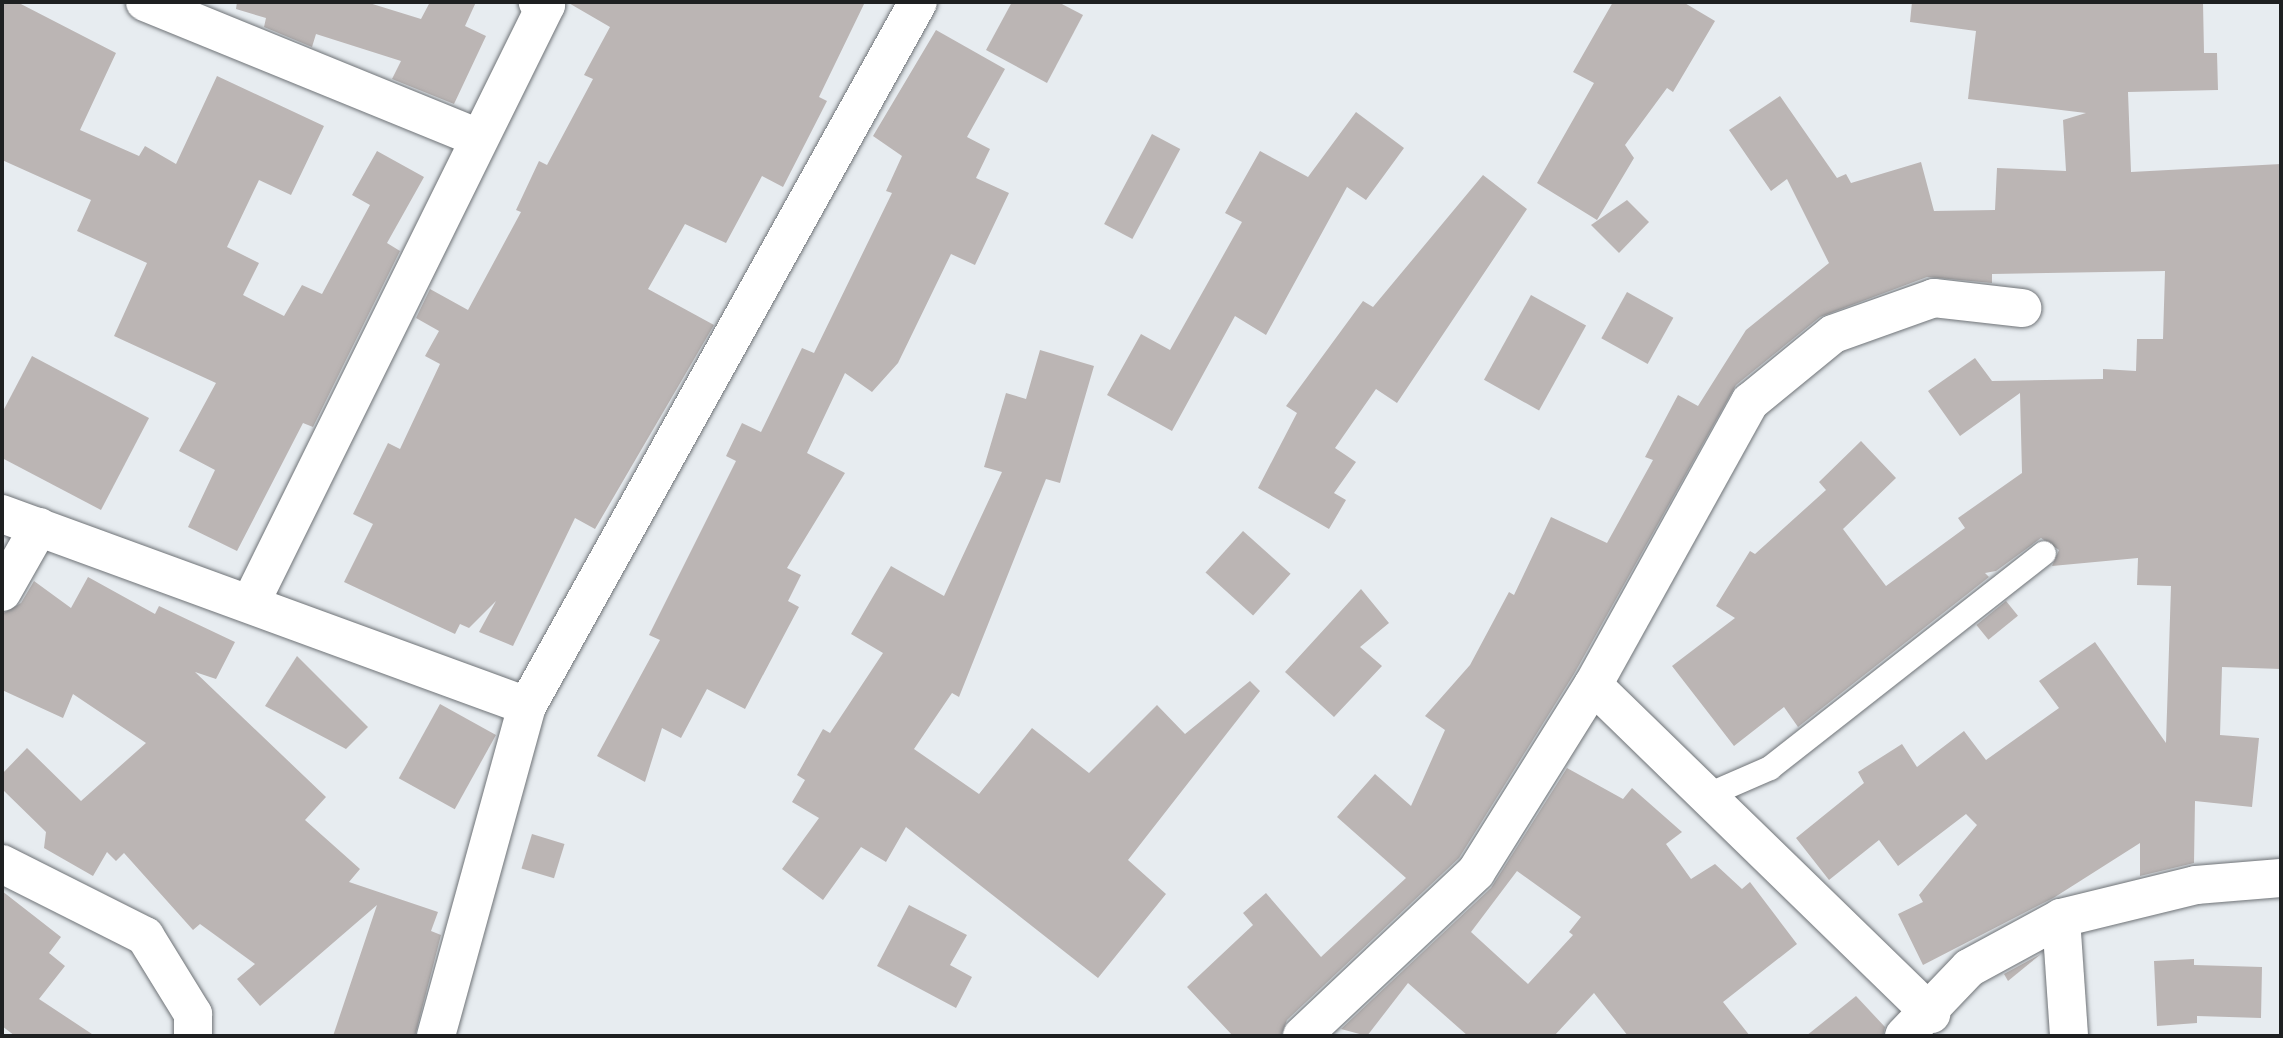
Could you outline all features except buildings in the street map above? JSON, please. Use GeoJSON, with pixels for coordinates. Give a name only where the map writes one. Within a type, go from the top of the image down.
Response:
{"type":"FeatureCollection","features":[{"type":"Feature","properties":{"kind":"street"},"geometry":{"type":"LineString","coordinates":[[145,2],[478,138]]}},
{"type":"Feature","properties":{"kind":"street"},"geometry":{"type":"LineString","coordinates":[[252,600],[546,5],[538,2]]}},
{"type":"Feature","properties":{"kind":"street"},"geometry":{"type":"LineString","coordinates":[[436,1036],[527,706],[918,2]]}},
{"type":"Feature","properties":{"kind":"street"},"geometry":{"type":"LineString","coordinates":[[1302,1036],[1476,872],[1592,685],[1750,402],[1833,334],[1934,298],[2022,308]]}},
{"type":"Feature","properties":{"kind":"street"},"geometry":{"type":"LineString","coordinates":[[2,514],[252,600],[527,706]]}},
{"type":"Feature","properties":{"kind":"street"},"geometry":{"type":"LineString","coordinates":[[2,592],[39,527]]}},
{"type":"Feature","properties":{"kind":"street"},"geometry":{"type":"LineString","coordinates":[[1592,685],[1706,796],[1917,1025],[1969,968],[2061,918],[2196,886],[2281,878]]}},
{"type":"Feature","properties":{"kind":"street"},"geometry":{"type":"LineString","coordinates":[[2,863],[145,936],[193,1014],[193,1036]]}},
{"type":"Feature","properties":{"kind":"street"},"geometry":{"type":"LineString","coordinates":[[2061,918],[2068,1036]]}},
{"type":"Feature","properties":{"kind":"lane"},"geometry":{"type":"LineString","coordinates":[[1706,796],[1770,768],[2044,553]]}}]}
